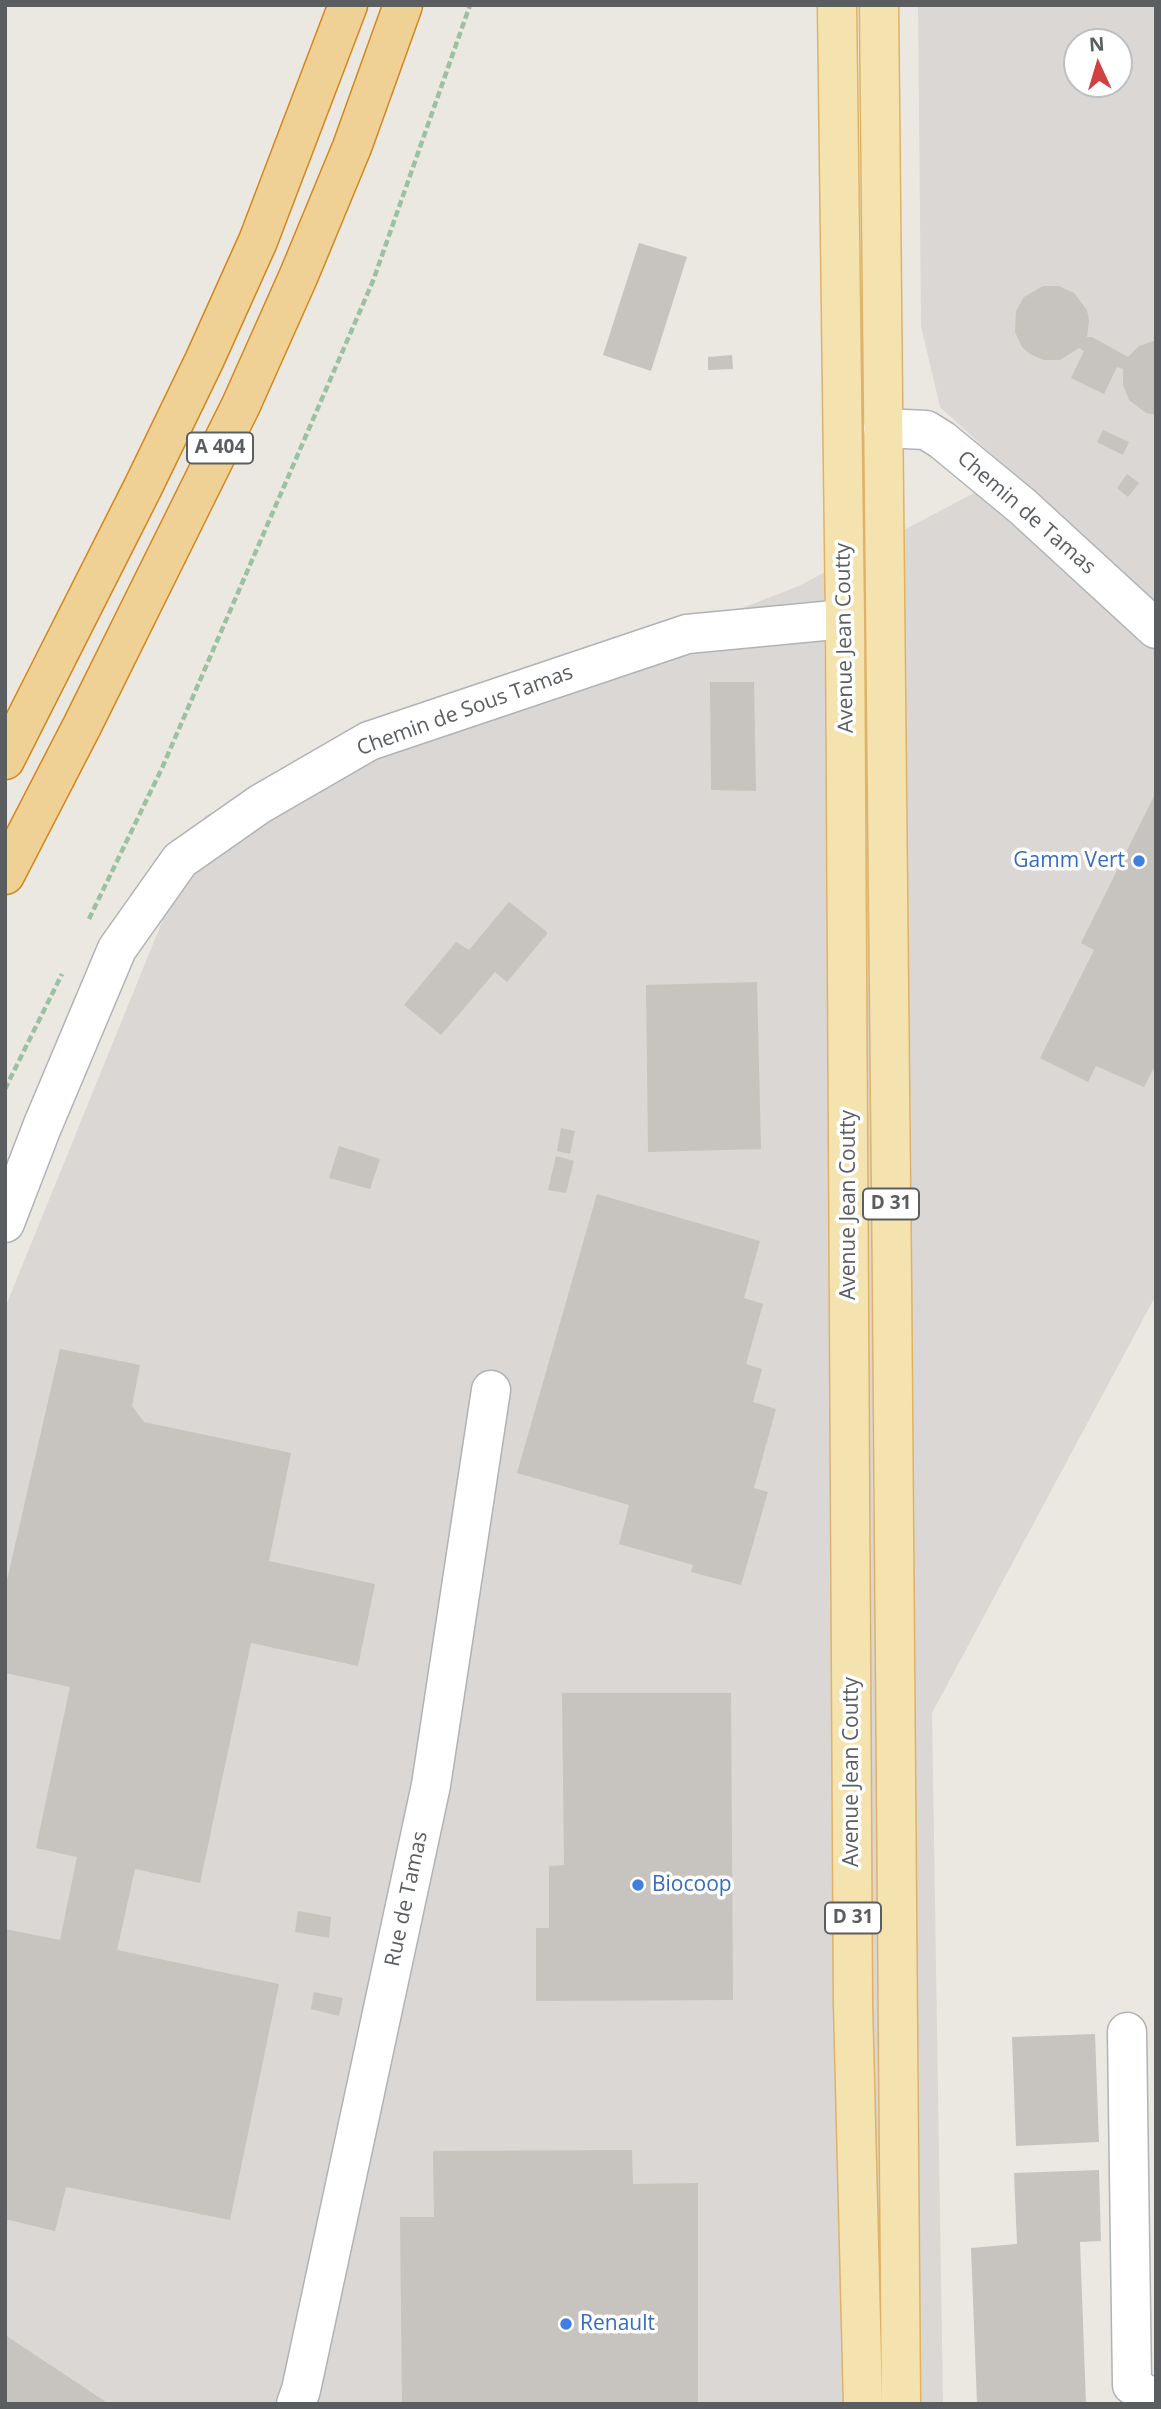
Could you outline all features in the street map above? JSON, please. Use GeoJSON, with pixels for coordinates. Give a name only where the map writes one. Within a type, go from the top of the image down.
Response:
{"type":"FeatureCollection","features":[{"type":"Feature","properties":{"kind":"highway","name":"A 404"},"geometry":{"type":"LineString","coordinates":[[5,760],[204,361],[258,241],[348,5]]}},
{"type":"Feature","properties":{"kind":"highway","name":"A 404"},"geometry":{"type":"LineString","coordinates":[[5,875],[113,666],[241,405],[299,275],[352,146],[403,5]]}},
{"type":"Feature","properties":{"kind":"main road","name":"Avenue Jean Coutty"},"geometry":{"type":"LineString","coordinates":[[838,5],[845,619],[853,1990],[863,2404]]}},
{"type":"Feature","properties":{"kind":"main road","name":"Avenue Jean Coutty"},"geometry":{"type":"LineString","coordinates":[[879,5],[901,2404]]}},
{"type":"Feature","properties":{"kind":"street","name":"Chemin de Tamas"},"geometry":{"type":"LineString","coordinates":[[883,428],[926,430],[942,440],[1022,506],[1156,629]]}},
{"type":"Feature","properties":{"kind":"street","name":"Chemin de Sous Tamas"},"geometry":{"type":"LineString","coordinates":[[5,1223],[117,949],[180,860],[260,804],[369,741],[687,634],[845,619]]}},
{"type":"Feature","properties":{"kind":"street","name":"Rue de Tamas"},"geometry":{"type":"LineString","coordinates":[[296,2404],[431,1785],[491,1390]]}},
{"type":"Feature","properties":{"kind":"street"},"geometry":{"type":"LineString","coordinates":[[1127,2032],[1132,2385],[1156,2401]]}},
{"type":"Feature","properties":{"kind":"path"},"geometry":{"type":"LineString","coordinates":[[85,926],[162,768],[373,281],[470,5]]}},
{"type":"Feature","properties":{"kind":"path"},"geometry":{"type":"LineString","coordinates":[[5,1089],[68,962]]}},
{"type":"Feature","properties":{"kind":"shaded area"},"geometry":{"type":"Polygon","coordinates":[[[918,5],[1156,5],[1156,604],[940,407],[921,326],[918,5]]]}},
{"type":"Feature","properties":{"kind":"shaded area"},"geometry":{"type":"Polygon","coordinates":[[[987,486],[1156,642],[1156,1295],[932,1713],[943,2404],[5,2404],[5,1308],[205,816],[799,586],[987,486]]]}},
{"type":"Feature","properties":{"kind":"building"},"geometry":{"type":"Polygon","coordinates":[[[639,243],[687,257],[651,371],[603,355],[639,243]]]}},
{"type":"Feature","properties":{"kind":"building"},"geometry":{"type":"Polygon","coordinates":[[[1043,286],[1059,286],[1074,293],[1087,310],[1087,337],[1092,337],[1128,357],[1139,346],[1156,340],[1156,415],[1146,413],[1129,400],[1123,385],[1123,369],[1117,367],[1104,394],[1071,378],[1084,351],[1079,348],[1060,360],[1044,360],[1022,347],[1015,332],[1016,311],[1024,297],[1043,286]]]}},
{"type":"Feature","properties":{"kind":"building"},"geometry":{"type":"Polygon","coordinates":[[[732,355],[733,369],[708,370],[708,357],[732,355]]]}},
{"type":"Feature","properties":{"kind":"building"},"geometry":{"type":"Polygon","coordinates":[[[1103,430],[1129,442],[1123,455],[1097,442],[1103,430]]]}},
{"type":"Feature","properties":{"kind":"building"},"geometry":{"type":"Polygon","coordinates":[[[1127,474],[1139,483],[1128,497],[1117,488],[1127,474]]]}},
{"type":"Feature","properties":{"kind":"building"},"geometry":{"type":"Polygon","coordinates":[[[710,682],[754,682],[756,791],[711,790],[710,682]]]}},
{"type":"Feature","properties":{"kind":"building","name":"Gamm Vert"},"geometry":{"type":"Polygon","coordinates":[[[1156,792],[1156,1064],[1144,1087],[1096,1066],[1088,1082],[1040,1058],[1094,950],[1081,943],[1156,792]]]}},
{"type":"Feature","properties":{"kind":"building"},"geometry":{"type":"Polygon","coordinates":[[[509,902],[547,934],[507,982],[495,972],[441,1035],[404,1005],[456,942],[469,950],[509,902]]]}},
{"type":"Feature","properties":{"kind":"building"},"geometry":{"type":"Polygon","coordinates":[[[757,982],[761,1149],[648,1152],[646,985],[757,982]]]}},
{"type":"Feature","properties":{"kind":"building"},"geometry":{"type":"Polygon","coordinates":[[[561,1128],[575,1131],[570,1154],[557,1151],[561,1128]]]}},
{"type":"Feature","properties":{"kind":"building"},"geometry":{"type":"Polygon","coordinates":[[[339,1146],[380,1159],[370,1189],[329,1178],[339,1146]]]}},
{"type":"Feature","properties":{"kind":"building"},"geometry":{"type":"Polygon","coordinates":[[[556,1156],[574,1161],[566,1193],[548,1190],[556,1156]]]}},
{"type":"Feature","properties":{"kind":"building"},"geometry":{"type":"Polygon","coordinates":[[[597,1194],[760,1241],[744,1298],[763,1304],[746,1364],[762,1369],[753,1402],[776,1409],[754,1488],[768,1492],[741,1585],[691,1572],[693,1565],[619,1544],[629,1505],[517,1473],[597,1194]]]}},
{"type":"Feature","properties":{"kind":"building"},"geometry":{"type":"Polygon","coordinates":[[[60,1349],[140,1365],[132,1406],[144,1422],[291,1453],[269,1561],[375,1584],[358,1666],[251,1643],[200,1883],[135,1869],[117,1950],[279,1984],[230,2220],[66,2187],[55,2231],[5,2219],[5,1929],[60,1940],[77,1857],[36,1848],[70,1687],[5,1673],[5,1589],[60,1349]]]}},
{"type":"Feature","properties":{"kind":"building"},"geometry":{"type":"Polygon","coordinates":[[[562,1693],[731,1693],[733,2000],[536,2001],[536,1928],[549,1928],[549,1866],[564,1865],[562,1693]]]}},
{"type":"Feature","properties":{"kind":"building"},"geometry":{"type":"Polygon","coordinates":[[[298,1911],[331,1917],[329,1938],[295,1932],[298,1911]]]}},
{"type":"Feature","properties":{"kind":"building"},"geometry":{"type":"Polygon","coordinates":[[[314,1992],[343,1998],[339,2016],[311,2009],[314,1992]]]}},
{"type":"Feature","properties":{"kind":"building"},"geometry":{"type":"Polygon","coordinates":[[[1095,2034],[1099,2142],[1016,2146],[1012,2037],[1095,2034]]]}},
{"type":"Feature","properties":{"kind":"building","name":"Renault"},"geometry":{"type":"Polygon","coordinates":[[[632,2150],[633,2184],[698,2183],[698,2404],[402,2404],[400,2217],[434,2217],[433,2151],[632,2150]]]}},
{"type":"Feature","properties":{"kind":"building"},"geometry":{"type":"Polygon","coordinates":[[[1099,2170],[1101,2241],[1080,2242],[1086,2404],[977,2404],[971,2248],[1017,2244],[1014,2173],[1099,2170]]]}},
{"type":"Feature","properties":{"kind":"building"},"geometry":{"type":"Polygon","coordinates":[[[5,2335],[109,2404],[5,2404],[5,2335]]]}},
{"type":"Feature","properties":{"kind":"place","name":"Gamm Vert"},"geometry":{"type":"Point","coordinates":[1139,861]}},
{"type":"Feature","properties":{"kind":"place","name":"Biocoop"},"geometry":{"type":"Point","coordinates":[638,1885]}},
{"type":"Feature","properties":{"kind":"place","name":"Renault"},"geometry":{"type":"Point","coordinates":[566,2324]}}]}
